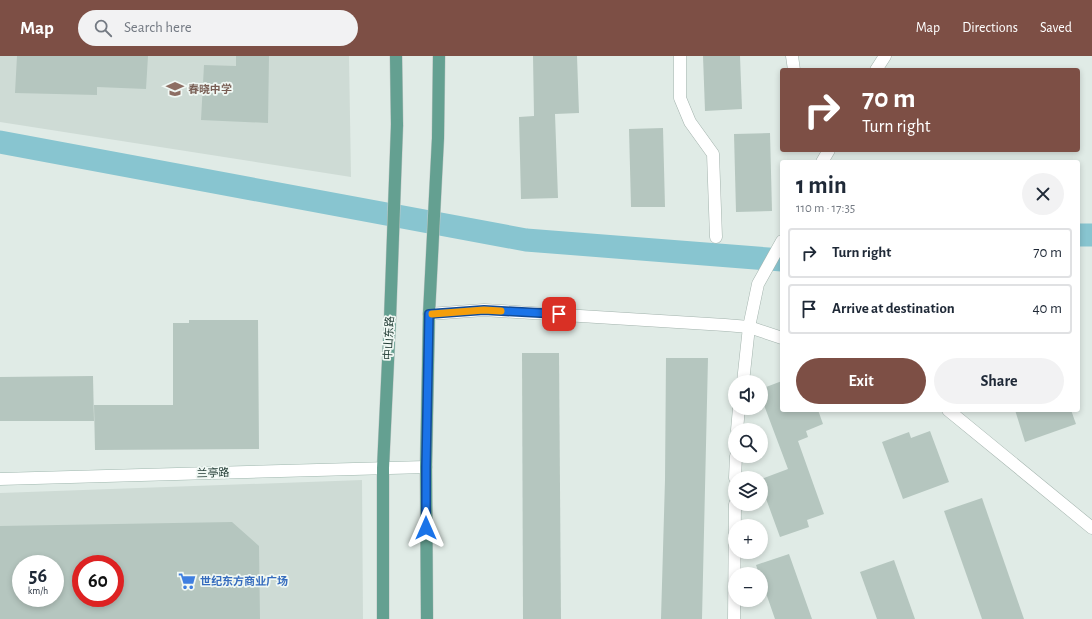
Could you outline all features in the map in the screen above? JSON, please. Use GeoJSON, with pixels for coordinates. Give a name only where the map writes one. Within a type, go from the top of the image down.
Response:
{"type":"FeatureCollection","features":[{"type":"Feature","properties":{"kind":"main road","name":"中山东路"},"geometry":{"type":"LineString","coordinates":[[382,619],[383,468],[397,125],[396,56]]}},
{"type":"Feature","properties":{"kind":"main road"},"geometry":{"type":"LineString","coordinates":[[427,619],[426,467],[429,314],[438,138],[439,56]]}},
{"type":"Feature","properties":{"kind":"street"},"geometry":{"type":"LineString","coordinates":[[680,56],[680,98],[690,122],[713,154],[716,237]]}},
{"type":"Feature","properties":{"kind":"street"},"geometry":{"type":"LineString","coordinates":[[792,56],[794,68]]}},
{"type":"Feature","properties":{"kind":"street"},"geometry":{"type":"LineString","coordinates":[[877,68],[885,56]]}},
{"type":"Feature","properties":{"kind":"street"},"geometry":{"type":"LineString","coordinates":[[744,375],[749,328],[758,284],[780,245]]}},
{"type":"Feature","properties":{"kind":"street"},"geometry":{"type":"LineString","coordinates":[[429,314],[484,310],[725,325],[749,328],[780,337]]}},
{"type":"Feature","properties":{"kind":"street"},"geometry":{"type":"LineString","coordinates":[[950,412],[1092,528]]}},
{"type":"Feature","properties":{"kind":"street","name":"兰亭路"},"geometry":{"type":"LineString","coordinates":[[0,479],[426,467]]}},
{"type":"Feature","properties":{"kind":"street"},"geometry":{"type":"LineString","coordinates":[[734,619],[735,511]]}},
{"type":"Feature","properties":{"kind":"shaded area","name":"春晓中学"},"geometry":{"type":"Polygon","coordinates":[[[0,56],[349,56],[351,177],[0,122],[0,56]]]}},
{"type":"Feature","properties":{"kind":"shaded area"},"geometry":{"type":"Polygon","coordinates":[[[362,480],[363,619],[0,619],[0,493],[362,480]]]}},
{"type":"Feature","properties":{"kind":"building"},"geometry":{"type":"Polygon","coordinates":[[[17,56],[148,56],[146,89],[97,87],[97,95],[15,93],[17,56]]]}},
{"type":"Feature","properties":{"kind":"building"},"geometry":{"type":"Polygon","coordinates":[[[236,56],[269,56],[268,123],[201,120],[204,65],[236,66],[236,56]]]}},
{"type":"Feature","properties":{"kind":"building"},"geometry":{"type":"Polygon","coordinates":[[[533,56],[577,56],[579,113],[555,114],[558,198],[521,199],[519,117],[534,116],[533,56]]]}},
{"type":"Feature","properties":{"kind":"building"},"geometry":{"type":"Polygon","coordinates":[[[703,56],[740,56],[742,109],[705,111],[703,56]]]}},
{"type":"Feature","properties":{"kind":"building"},"geometry":{"type":"Polygon","coordinates":[[[663,128],[665,207],[631,207],[629,129],[663,128]]]}},
{"type":"Feature","properties":{"kind":"building"},"geometry":{"type":"Polygon","coordinates":[[[770,133],[772,211],[736,212],[734,134],[770,133]]]}},
{"type":"Feature","properties":{"kind":"building"},"geometry":{"type":"Polygon","coordinates":[[[189,320],[258,320],[259,449],[95,450],[94,405],[173,405],[173,323],[189,323],[189,320]]]}},
{"type":"Feature","properties":{"kind":"building"},"geometry":{"type":"Polygon","coordinates":[[[522,353],[559,353],[561,619],[523,619],[522,353]]]}},
{"type":"Feature","properties":{"kind":"building"},"geometry":{"type":"Polygon","coordinates":[[[666,358],[708,358],[702,619],[661,619],[665,480],[666,358]]]}},
{"type":"Feature","properties":{"kind":"building"},"geometry":{"type":"Polygon","coordinates":[[[93,376],[94,421],[0,421],[0,377],[93,376]]]}},
{"type":"Feature","properties":{"kind":"building"},"geometry":{"type":"Polygon","coordinates":[[[780,382],[780,412],[819,412],[823,424],[806,431],[808,437],[798,441],[824,514],[807,520],[809,527],[780,537],[768,504],[768,476],[788,469],[768,415],[768,386],[780,382]]]}},
{"type":"Feature","properties":{"kind":"building"},"geometry":{"type":"Polygon","coordinates":[[[1016,412],[1072,412],[1076,424],[1025,442],[1016,412]]]}},
{"type":"Feature","properties":{"kind":"building"},"geometry":{"type":"Polygon","coordinates":[[[930,431],[949,482],[903,499],[882,442],[909,432],[911,438],[930,431]]]}},
{"type":"Feature","properties":{"kind":"building"},"geometry":{"type":"Polygon","coordinates":[[[982,498],[1024,619],[982,619],[944,511],[982,498]]]}},
{"type":"Feature","properties":{"kind":"building","name":"世纪东方商业广场"},"geometry":{"type":"Polygon","coordinates":[[[232,522],[259,546],[260,619],[0,619],[0,526],[232,522]]]}},
{"type":"Feature","properties":{"kind":"building"},"geometry":{"type":"Polygon","coordinates":[[[789,554],[812,619],[775,619],[768,599],[768,567],[757,567],[756,565],[789,554]]]}},
{"type":"Feature","properties":{"kind":"building"},"geometry":{"type":"Polygon","coordinates":[[[894,560],[915,619],[877,619],[860,572],[894,560]]]}},
{"type":"Feature","properties":{"kind":"waterway"},"geometry":{"type":"LineString","coordinates":[[0,142],[526,240],[780,260]]}},
{"type":"Feature","properties":{"kind":"waterway"},"geometry":{"type":"LineString","coordinates":[[1080,235],[1092,235]]}},
{"type":"Feature","properties":{"kind":"slow traffic"},"geometry":{"type":"LineString","coordinates":[[432,314],[484,310],[501,311]]}},
{"type":"Feature","properties":{"kind":"place","name":"春晓中学"},"geometry":{"type":"Point","coordinates":[175,89]}},
{"type":"Feature","properties":{"kind":"place","name":"世纪东方商业广场"},"geometry":{"type":"Point","coordinates":[187,581]}},
{"type":"Feature","properties":{"kind":"route"},"geometry":{"type":"LineString","coordinates":[[426,528],[429,314],[484,310],[559,314]]}}]}
